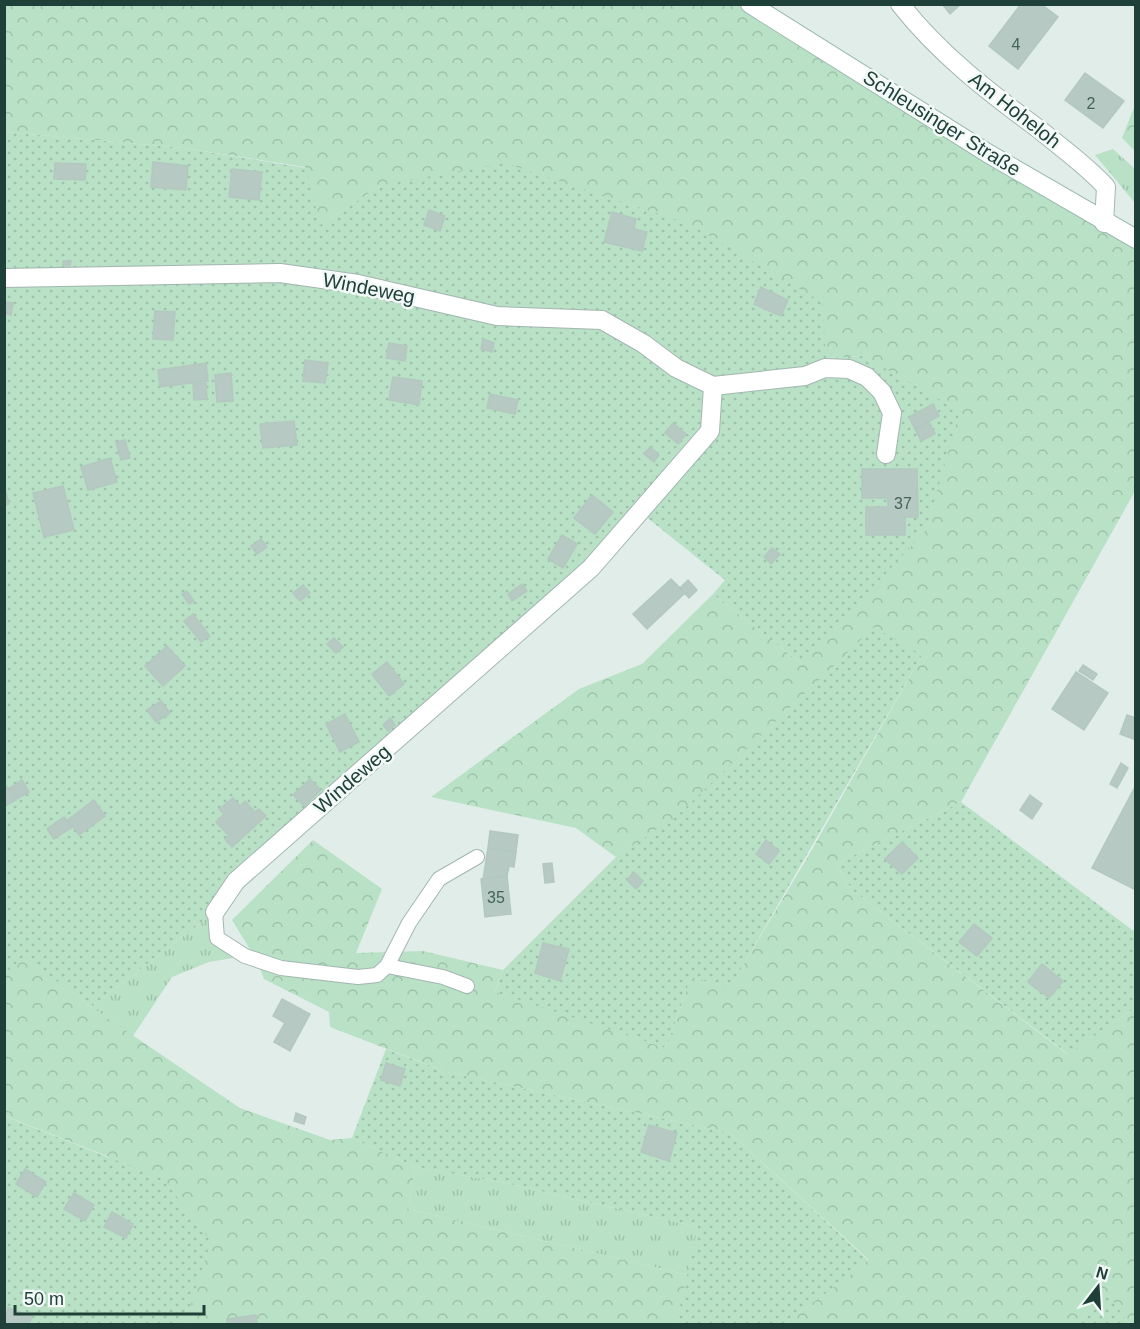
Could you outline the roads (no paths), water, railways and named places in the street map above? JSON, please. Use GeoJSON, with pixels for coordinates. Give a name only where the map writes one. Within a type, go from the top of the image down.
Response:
{"type":"FeatureCollection","features":[{"type":"Feature","properties":{"kind":"street","name":"Schleusinger Straße"},"geometry":{"type":"LineString","coordinates":[[750,4],[1104,223],[1136,239]]}},
{"type":"Feature","properties":{"kind":"street","name":"Am Hoheloh"},"geometry":{"type":"LineString","coordinates":[[900,4],[916,25],[969,74],[1082,161],[1106,186],[1104,223]]}},
{"type":"Feature","properties":{"kind":"street","name":"Windeweg"},"geometry":{"type":"LineString","coordinates":[[4,278],[280,273],[358,284],[498,316],[602,320],[644,344],[676,368],[713,386],[710,431],[591,568],[236,881],[215,912]]}},
{"type":"Feature","properties":{"kind":"street"},"geometry":{"type":"LineString","coordinates":[[713,386],[806,376],[825,368],[849,369],[867,377],[882,392],[892,413],[886,454]]}},
{"type":"Feature","properties":{"kind":"lane"},"geometry":{"type":"LineString","coordinates":[[467,986],[443,977],[387,966],[409,923],[439,879],[477,857]]}},
{"type":"Feature","properties":{"kind":"lane","name":"Windeweg"},"geometry":{"type":"LineString","coordinates":[[215,912],[217,938],[257,961],[282,968],[358,977],[377,975],[387,966]]}}]}
